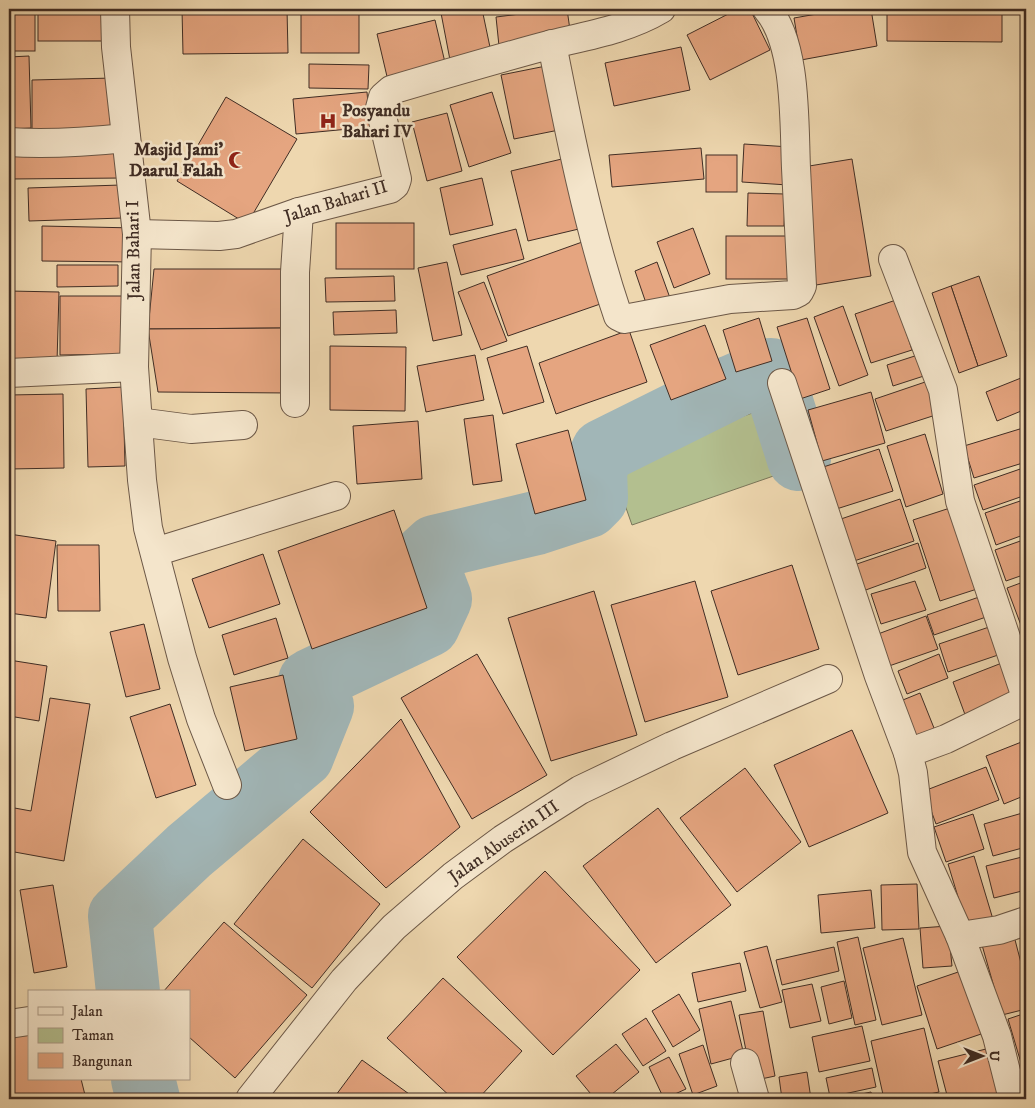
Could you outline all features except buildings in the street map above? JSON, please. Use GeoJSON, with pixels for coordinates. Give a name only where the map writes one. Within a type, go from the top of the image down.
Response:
{"type":"FeatureCollection","features":[{"type":"Feature","properties":{"kind":"street","name":"Jalan Bahari I"},"geometry":{"type":"LineString","coordinates":[[115,9],[116,47],[137,234],[134,368],[142,480],[148,528],[182,658],[201,719],[227,785]]}},
{"type":"Feature","properties":{"kind":"street","name":"Jalan Bahari II"},"geometry":{"type":"LineString","coordinates":[[137,234],[219,236],[236,234],[299,212],[390,190],[397,180],[380,108],[383,97],[391,90],[474,65],[610,30],[646,18],[661,9]]}},
{"type":"Feature","properties":{"kind":"street"},"geometry":{"type":"LineString","coordinates":[[552,44],[569,134],[589,222],[618,316],[624,319],[730,299],[793,295],[799,292],[802,286],[792,91],[784,40],[778,24],[767,9]]}},
{"type":"Feature","properties":{"kind":"street"},"geometry":{"type":"LineString","coordinates":[[9,142],[33,144],[81,143],[126,138]]}},
{"type":"Feature","properties":{"kind":"street"},"geometry":{"type":"LineString","coordinates":[[295,403],[295,272],[299,212]]}},
{"type":"Feature","properties":{"kind":"street"},"geometry":{"type":"LineString","coordinates":[[893,259],[943,390],[960,501],[1026,699],[946,739],[910,762]]}},
{"type":"Feature","properties":{"kind":"street"},"geometry":{"type":"LineString","coordinates":[[9,373],[134,368]]}},
{"type":"Feature","properties":{"kind":"street"},"geometry":{"type":"LineString","coordinates":[[782,383],[879,676],[910,762],[922,852],[960,936],[997,1036],[1013,1099]]}},
{"type":"Feature","properties":{"kind":"street"},"geometry":{"type":"LineString","coordinates":[[138,422],[191,428],[243,425]]}},
{"type":"Feature","properties":{"kind":"street"},"geometry":{"type":"LineString","coordinates":[[155,552],[336,496]]}},
{"type":"Feature","properties":{"kind":"street","name":"Jalan Abuserin III"},"geometry":{"type":"LineString","coordinates":[[250,1099],[344,980],[394,927],[452,876],[496,844],[580,790],[672,746],[828,679]]}},
{"type":"Feature","properties":{"kind":"street"},"geometry":{"type":"LineString","coordinates":[[960,936],[998,930],[1026,921]]}},
{"type":"Feature","properties":{"kind":"street"},"geometry":{"type":"LineString","coordinates":[[9,1024],[28,1021]]}},
{"type":"Feature","properties":{"kind":"street"},"geometry":{"type":"LineString","coordinates":[[746,1063],[756,1099]]}},
{"type":"Feature","properties":{"kind":"green space"},"geometry":{"type":"Polygon","coordinates":[[[764,409],[785,472],[632,525],[610,462],[764,409]]]}},
{"type":"Feature","properties":{"kind":"waterway"},"geometry":{"type":"LineString","coordinates":[[128,990],[120,916],[189,851],[302,756],[322,706],[310,681],[428,625],[440,599],[424,557],[435,547],[536,523],[588,506],[596,498],[595,470],[603,451],[734,386],[771,370],[799,459]]}},
{"type":"Feature","properties":{"kind":"waterway"},"geometry":{"type":"LineString","coordinates":[[143,1080],[148,1099]]}},
{"type":"Feature","properties":{"kind":"place","name":"Posyandu Bahari IV"},"geometry":{"type":"Point","coordinates":[328,121]}},
{"type":"Feature","properties":{"kind":"place","name":"Masjid Jami' Daarul Falah"},"geometry":{"type":"Point","coordinates":[237,160]}}]}
